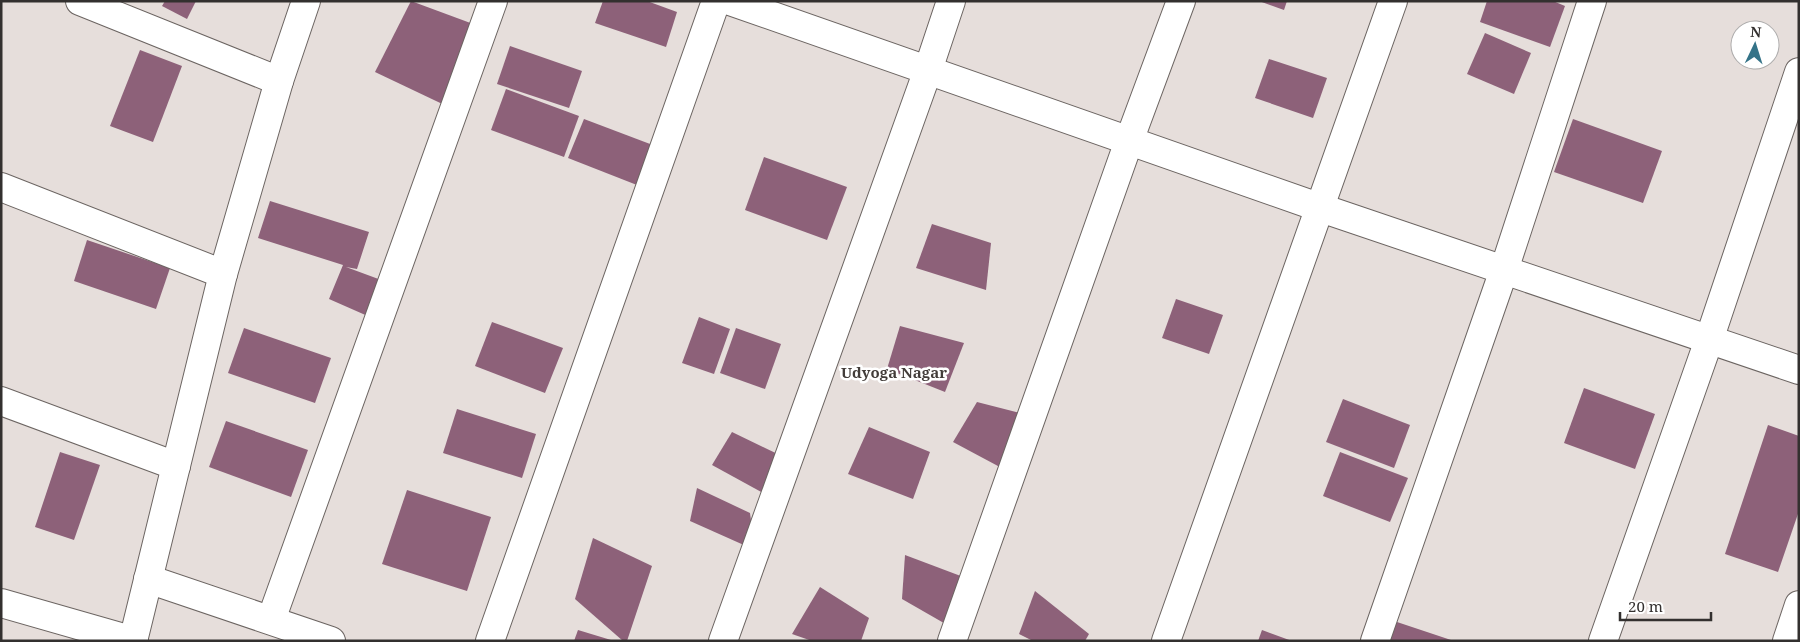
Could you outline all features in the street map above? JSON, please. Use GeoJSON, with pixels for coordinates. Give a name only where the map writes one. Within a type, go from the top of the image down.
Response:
{"type":"FeatureCollection","features":[{"type":"Feature","properties":{"kind":"street"},"geometry":{"type":"LineString","coordinates":[[80,1],[279,81]]}},
{"type":"Feature","properties":{"kind":"street"},"geometry":{"type":"LineString","coordinates":[[1,603],[134,641],[223,274],[279,81],[306,1]]}},
{"type":"Feature","properties":{"kind":"street"},"geometry":{"type":"LineString","coordinates":[[271,620],[493,1]]}},
{"type":"Feature","properties":{"kind":"street"},"geometry":{"type":"LineString","coordinates":[[490,641],[716,1]]}},
{"type":"Feature","properties":{"kind":"street"},"geometry":{"type":"LineString","coordinates":[[730,1],[1321,208],[1799,370]]}},
{"type":"Feature","properties":{"kind":"street"},"geometry":{"type":"LineString","coordinates":[[723,641],[951,1]]}},
{"type":"Feature","properties":{"kind":"street"},"geometry":{"type":"LineString","coordinates":[[952,641],[1129,140],[1181,1]]}},
{"type":"Feature","properties":{"kind":"street"},"geometry":{"type":"LineString","coordinates":[[1166,641],[1393,1]]}},
{"type":"Feature","properties":{"kind":"street"},"geometry":{"type":"LineString","coordinates":[[1375,641],[1504,270],[1592,1]]}},
{"type":"Feature","properties":{"kind":"street"},"geometry":{"type":"LineString","coordinates":[[1603,641],[1709,340],[1799,72]]}},
{"type":"Feature","properties":{"kind":"street"},"geometry":{"type":"LineString","coordinates":[[1,187],[223,274]]}},
{"type":"Feature","properties":{"kind":"street"},"geometry":{"type":"LineString","coordinates":[[1,401],[176,466]]}},
{"type":"Feature","properties":{"kind":"street"},"geometry":{"type":"LineString","coordinates":[[148,579],[331,641]]}},
{"type":"Feature","properties":{"kind":"street"},"geometry":{"type":"LineString","coordinates":[[1787,641],[1799,605]]}},
{"type":"Feature","properties":{"kind":"building"},"geometry":{"type":"Polygon","coordinates":[[[165,1],[196,1],[187,19],[162,6],[165,1]]]}},
{"type":"Feature","properties":{"kind":"building"},"geometry":{"type":"Polygon","coordinates":[[[411,1],[484,28],[455,110],[375,72],[411,1]]]}},
{"type":"Feature","properties":{"kind":"building"},"geometry":{"type":"Polygon","coordinates":[[[603,1],[647,1],[677,12],[666,47],[595,23],[603,1]]]}},
{"type":"Feature","properties":{"kind":"building"},"geometry":{"type":"Polygon","coordinates":[[[1259,1],[1287,1],[1284,10],[1259,1]]]}},
{"type":"Feature","properties":{"kind":"building"},"geometry":{"type":"Polygon","coordinates":[[[1487,1],[1553,1],[1565,6],[1550,47],[1480,22],[1487,1]]]}},
{"type":"Feature","properties":{"kind":"building"},"geometry":{"type":"Polygon","coordinates":[[[1485,33],[1531,53],[1514,94],[1467,74],[1485,33]]]}},
{"type":"Feature","properties":{"kind":"building"},"geometry":{"type":"Polygon","coordinates":[[[510,46],[582,71],[569,108],[497,84],[510,46]]]}},
{"type":"Feature","properties":{"kind":"building"},"geometry":{"type":"Polygon","coordinates":[[[140,50],[182,66],[153,142],[110,126],[140,50]]]}},
{"type":"Feature","properties":{"kind":"building"},"geometry":{"type":"Polygon","coordinates":[[[1269,59],[1327,78],[1313,118],[1255,98],[1269,59]]]}},
{"type":"Feature","properties":{"kind":"building"},"geometry":{"type":"Polygon","coordinates":[[[506,89],[579,116],[564,157],[491,130],[506,89]]]}},
{"type":"Feature","properties":{"kind":"building"},"geometry":{"type":"Polygon","coordinates":[[[584,119],[658,147],[642,187],[568,158],[584,119]]]}},
{"type":"Feature","properties":{"kind":"building"},"geometry":{"type":"Polygon","coordinates":[[[1573,119],[1662,151],[1643,203],[1554,172],[1573,119]]]}},
{"type":"Feature","properties":{"kind":"building"},"geometry":{"type":"Polygon","coordinates":[[[764,157],[847,187],[827,240],[745,210],[764,157]]]}},
{"type":"Feature","properties":{"kind":"building"},"geometry":{"type":"Polygon","coordinates":[[[270,201],[369,232],[357,269],[346,267],[392,284],[379,321],[329,299],[343,265],[258,238],[270,201]]]}},
{"type":"Feature","properties":{"kind":"building"},"geometry":{"type":"Polygon","coordinates":[[[932,224],[991,243],[986,290],[916,268],[932,224]]]}},
{"type":"Feature","properties":{"kind":"building"},"geometry":{"type":"Polygon","coordinates":[[[87,240],[170,268],[156,309],[74,281],[87,240]]]}},
{"type":"Feature","properties":{"kind":"building"},"geometry":{"type":"Polygon","coordinates":[[[1176,299],[1223,315],[1209,354],[1162,338],[1176,299]]]}},
{"type":"Feature","properties":{"kind":"building"},"geometry":{"type":"Polygon","coordinates":[[[699,317],[730,329],[714,374],[682,363],[699,317]]]}},
{"type":"Feature","properties":{"kind":"building"},"geometry":{"type":"Polygon","coordinates":[[[492,322],[563,348],[545,393],[475,366],[492,322]]]}},
{"type":"Feature","properties":{"kind":"building"},"geometry":{"type":"Polygon","coordinates":[[[900,326],[964,343],[945,392],[887,369],[900,326]]]}},
{"type":"Feature","properties":{"kind":"building"},"geometry":{"type":"Polygon","coordinates":[[[244,328],[331,358],[315,403],[228,373],[244,328]]]}},
{"type":"Feature","properties":{"kind":"building"},"geometry":{"type":"Polygon","coordinates":[[[736,328],[781,344],[765,389],[720,373],[736,328]]]}},
{"type":"Feature","properties":{"kind":"building"},"geometry":{"type":"Polygon","coordinates":[[[1584,388],[1655,414],[1635,469],[1564,443],[1584,388]]]}},
{"type":"Feature","properties":{"kind":"building"},"geometry":{"type":"Polygon","coordinates":[[[1343,399],[1410,425],[1394,468],[1326,442],[1343,399]]]}},
{"type":"Feature","properties":{"kind":"building"},"geometry":{"type":"Polygon","coordinates":[[[977,402],[1032,416],[1011,473],[953,442],[977,402]]]}},
{"type":"Feature","properties":{"kind":"building"},"geometry":{"type":"Polygon","coordinates":[[[457,409],[536,434],[522,478],[443,453],[457,409]]]}},
{"type":"Feature","properties":{"kind":"building"},"geometry":{"type":"Polygon","coordinates":[[[226,421],[308,450],[291,497],[209,467],[226,421]]]}},
{"type":"Feature","properties":{"kind":"building"},"geometry":{"type":"Polygon","coordinates":[[[1768,425],[1799,436],[1799,511],[1778,572],[1725,554],[1768,425]]]}},
{"type":"Feature","properties":{"kind":"building"},"geometry":{"type":"Polygon","coordinates":[[[869,427],[930,452],[913,499],[848,474],[869,427]]]}},
{"type":"Feature","properties":{"kind":"building"},"geometry":{"type":"Polygon","coordinates":[[[732,432],[788,459],[774,499],[712,465],[732,432]]]}},
{"type":"Feature","properties":{"kind":"building"},"geometry":{"type":"Polygon","coordinates":[[[60,452],[100,465],[74,540],[35,527],[60,452]]]}},
{"type":"Feature","properties":{"kind":"building"},"geometry":{"type":"Polygon","coordinates":[[[1340,452],[1408,478],[1390,522],[1323,496],[1340,452]]]}},
{"type":"Feature","properties":{"kind":"building"},"geometry":{"type":"Polygon","coordinates":[[[697,488],[750,513],[755,550],[690,521],[697,488]]]}},
{"type":"Feature","properties":{"kind":"building"},"geometry":{"type":"Polygon","coordinates":[[[407,490],[491,517],[467,591],[382,564],[407,490]]]}},
{"type":"Feature","properties":{"kind":"building"},"geometry":{"type":"Polygon","coordinates":[[[593,538],[652,566],[627,641],[623,641],[575,599],[593,538]]]}},
{"type":"Feature","properties":{"kind":"building"},"geometry":{"type":"Polygon","coordinates":[[[905,555],[974,581],[956,630],[902,599],[905,555]]]}},
{"type":"Feature","properties":{"kind":"building"},"geometry":{"type":"Polygon","coordinates":[[[820,587],[869,618],[861,641],[812,641],[792,634],[820,587]]]}},
{"type":"Feature","properties":{"kind":"building"},"geometry":{"type":"Polygon","coordinates":[[[1035,591],[1089,634],[1085,641],[1033,641],[1019,634],[1035,591]]]}},
{"type":"Feature","properties":{"kind":"building"},"geometry":{"type":"Polygon","coordinates":[[[1394,621],[1451,640],[1451,641],[1387,641],[1394,621]]]}},
{"type":"Feature","properties":{"kind":"building"},"geometry":{"type":"Polygon","coordinates":[[[578,630],[611,640],[611,641],[574,641],[578,630]]]}},
{"type":"Feature","properties":{"kind":"building"},"geometry":{"type":"Polygon","coordinates":[[[1262,630],[1292,641],[1258,641],[1262,630]]]}},
{"type":"Feature","properties":{"kind":"district","name":"Udyoga Nagar"},"geometry":{"type":"Point","coordinates":[894,372]}}]}
